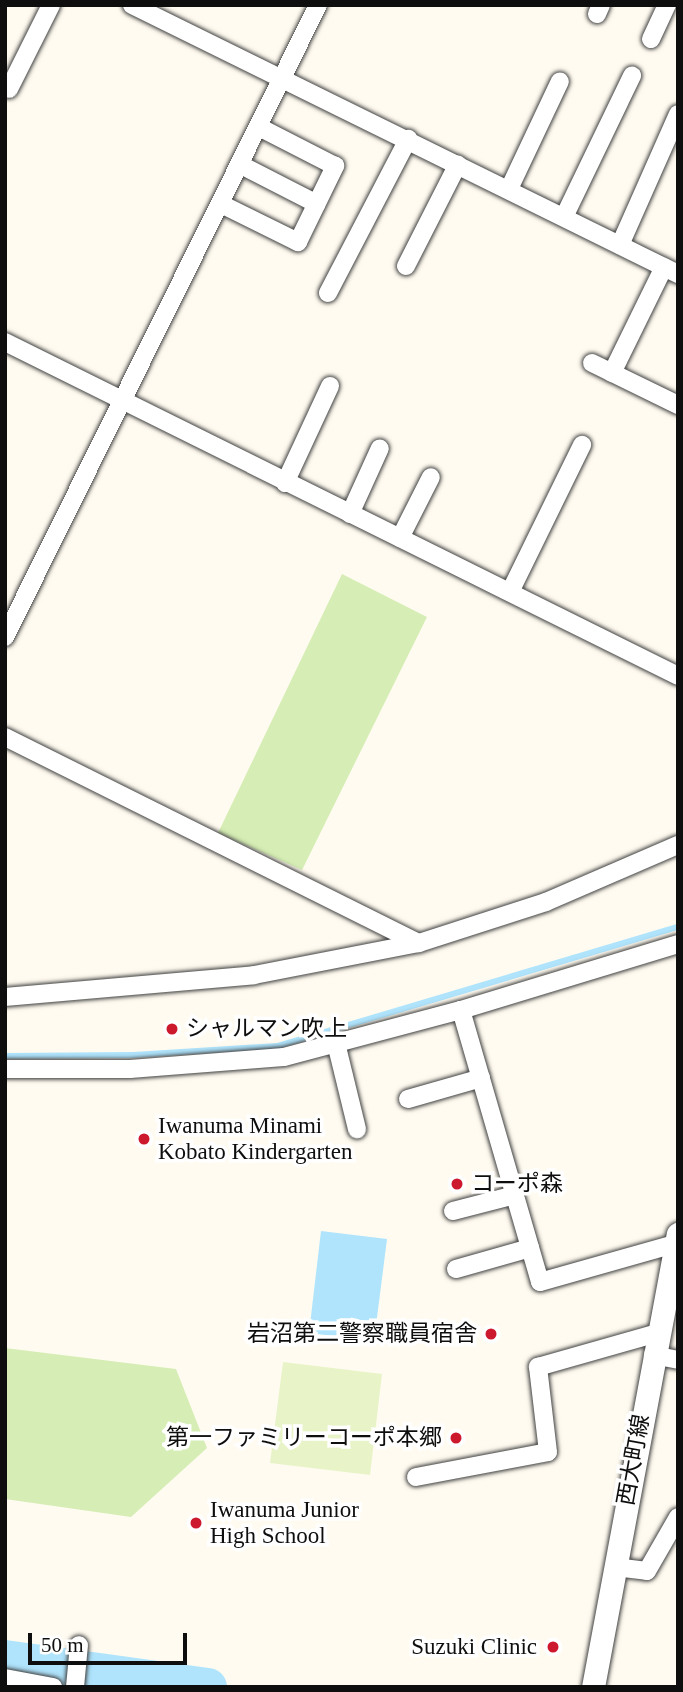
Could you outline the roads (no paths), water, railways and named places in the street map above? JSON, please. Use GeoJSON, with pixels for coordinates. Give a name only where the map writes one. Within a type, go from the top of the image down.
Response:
{"type":"FeatureCollection","features":[{"type":"Feature","properties":{"kind":"street"},"geometry":{"type":"LineString","coordinates":[[9,89],[51,5]]}},
{"type":"Feature","properties":{"kind":"street"},"geometry":{"type":"LineString","coordinates":[[132,5],[284,77],[671,271],[612,373]]}},
{"type":"Feature","properties":{"kind":"street"},"geometry":{"type":"LineString","coordinates":[[5,637],[124,402],[318,5]]}},
{"type":"Feature","properties":{"kind":"street"},"geometry":{"type":"LineString","coordinates":[[651,39],[667,5]]}},
{"type":"Feature","properties":{"kind":"street"},"geometry":{"type":"LineString","coordinates":[[564,217],[632,76]]}},
{"type":"Feature","properties":{"kind":"street"},"geometry":{"type":"LineString","coordinates":[[509,189],[560,81]]}},
{"type":"Feature","properties":{"kind":"street"},"geometry":{"type":"LineString","coordinates":[[620,245],[678,114]]}},
{"type":"Feature","properties":{"kind":"street"},"geometry":{"type":"LineString","coordinates":[[222,204],[298,242],[317,204],[335,166],[259,127]]}},
{"type":"Feature","properties":{"kind":"street"},"geometry":{"type":"LineString","coordinates":[[328,293],[408,139]]}},
{"type":"Feature","properties":{"kind":"street"},"geometry":{"type":"LineString","coordinates":[[406,266],[458,164]]}},
{"type":"Feature","properties":{"kind":"street"},"geometry":{"type":"LineString","coordinates":[[241,165],[317,204]]}},
{"type":"Feature","properties":{"kind":"street"},"geometry":{"type":"LineString","coordinates":[[5,342],[678,676]]}},
{"type":"Feature","properties":{"kind":"street"},"geometry":{"type":"LineString","coordinates":[[593,363],[678,405]]}},
{"type":"Feature","properties":{"kind":"street"},"geometry":{"type":"LineString","coordinates":[[285,483],[330,386]]}},
{"type":"Feature","properties":{"kind":"street"},"geometry":{"type":"LineString","coordinates":[[504,589],[582,445]]}},
{"type":"Feature","properties":{"kind":"street"},"geometry":{"type":"LineString","coordinates":[[350,514],[380,448]]}},
{"type":"Feature","properties":{"kind":"street"},"geometry":{"type":"LineString","coordinates":[[400,538],[432,477]]}},
{"type":"Feature","properties":{"kind":"street"},"geometry":{"type":"LineString","coordinates":[[504,589],[535,514]]}},
{"type":"Feature","properties":{"kind":"street"},"geometry":{"type":"LineString","coordinates":[[5,737],[419,943]]}},
{"type":"Feature","properties":{"kind":"street"},"geometry":{"type":"LineString","coordinates":[[5,997],[254,975],[419,943],[546,902],[678,845]]}},
{"type":"Feature","properties":{"kind":"street"},"geometry":{"type":"LineString","coordinates":[[5,1069],[130,1069],[284,1056],[461,1010],[678,944]]}},
{"type":"Feature","properties":{"kind":"street"},"geometry":{"type":"LineString","coordinates":[[461,1010],[540,1282],[677,1240]]}},
{"type":"Feature","properties":{"kind":"street"},"geometry":{"type":"LineString","coordinates":[[336,1043],[357,1129]]}},
{"type":"Feature","properties":{"kind":"street"},"geometry":{"type":"LineString","coordinates":[[408,1099],[481,1078]]}},
{"type":"Feature","properties":{"kind":"street"},"geometry":{"type":"LineString","coordinates":[[453,1211],[515,1195]]}},
{"type":"Feature","properties":{"kind":"street","name":"西大町線"},"geometry":{"type":"LineString","coordinates":[[593,1687],[655,1344],[677,1240]]}},
{"type":"Feature","properties":{"kind":"street"},"geometry":{"type":"LineString","coordinates":[[456,1269],[530,1248]]}},
{"type":"Feature","properties":{"kind":"street"},"geometry":{"type":"LineString","coordinates":[[416,1476],[548,1452],[538,1367],[655,1344],[678,1360]]}},
{"type":"Feature","properties":{"kind":"street"},"geometry":{"type":"LineString","coordinates":[[615,1567],[648,1571],[678,1517]]}},
{"type":"Feature","properties":{"kind":"street"},"geometry":{"type":"LineString","coordinates":[[75,1687],[79,1645]]}},
{"type":"Feature","properties":{"kind":"street"},"geometry":{"type":"LineString","coordinates":[[5,1678],[53,1687]]}},
{"type":"Feature","properties":{"kind":"water"},"geometry":{"type":"Polygon","coordinates":[[[321,1231],[387,1239],[374,1341],[309,1333],[321,1231]]]}},
{"type":"Feature","properties":{"kind":"waterway"},"geometry":{"type":"LineString","coordinates":[[5,1056],[134,1055],[278,1046],[678,927]]}},
{"type":"Feature","properties":{"kind":"waterway"},"geometry":{"type":"LineString","coordinates":[[5,1659],[208,1687]]}},
{"type":"Feature","properties":{"kind":"place","name":"シャルマン吹上"},"geometry":{"type":"Point","coordinates":[172,1029]}},
{"type":"Feature","properties":{"kind":"place","name":"Iwanuma Minami Kobato Kindergarten"},"geometry":{"type":"Point","coordinates":[144,1139]}},
{"type":"Feature","properties":{"kind":"place","name":"コーポ森"},"geometry":{"type":"Point","coordinates":[457,1184]}},
{"type":"Feature","properties":{"kind":"place","name":"岩沼第二警察職員宿舎"},"geometry":{"type":"Point","coordinates":[491,1334]}},
{"type":"Feature","properties":{"kind":"place","name":"第一ファミリーコーポ本郷"},"geometry":{"type":"Point","coordinates":[456,1438]}},
{"type":"Feature","properties":{"kind":"place","name":"Iwanuma Junior High School"},"geometry":{"type":"Point","coordinates":[196,1523]}},
{"type":"Feature","properties":{"kind":"place","name":"Suzuki Clinic"},"geometry":{"type":"Point","coordinates":[553,1647]}}]}
